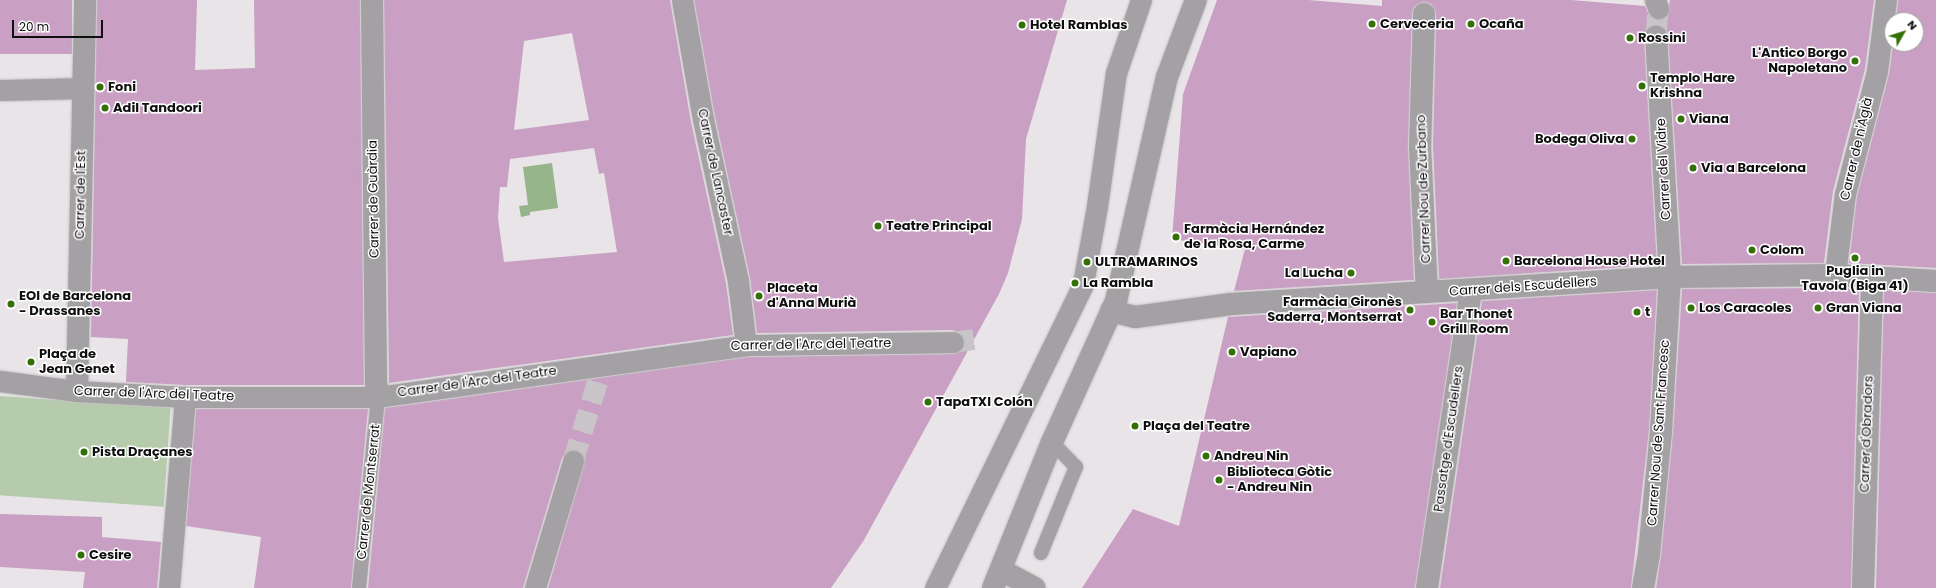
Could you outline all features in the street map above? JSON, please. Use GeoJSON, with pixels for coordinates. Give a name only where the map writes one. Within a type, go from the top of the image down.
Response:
{"type":"FeatureCollection","features":[{"type":"Feature","properties":{"kind":"street","name":"Carrer de l'Est"},"geometry":{"type":"LineString","coordinates":[[76,391],[85,0]]}},
{"type":"Feature","properties":{"kind":"street","name":"Carrer de Guàrdia"},"geometry":{"type":"LineString","coordinates":[[372,0],[376,381],[378,397]]}},
{"type":"Feature","properties":{"kind":"street","name":"Carrer de Lancaster"},"geometry":{"type":"LineString","coordinates":[[682,0],[703,119],[738,280],[746,345]]}},
{"type":"Feature","properties":{"kind":"street"},"geometry":{"type":"LineString","coordinates":[[935,588],[1083,284],[1097,206],[1116,73],[1141,0]]}},
{"type":"Feature","properties":{"kind":"street"},"geometry":{"type":"LineString","coordinates":[[1035,588],[997,579],[1052,442],[1111,311],[1167,77],[1196,0]]}},
{"type":"Feature","properties":{"kind":"street","name":"Carrer de n'Aglà"},"geometry":{"type":"LineString","coordinates":[[1835,275],[1850,166],[1877,71],[1886,0]]}},
{"type":"Feature","properties":{"kind":"street","name":"Carrer Nou de Zurbano"},"geometry":{"type":"LineString","coordinates":[[1424,14],[1420,146],[1428,292]]}},
{"type":"Feature","properties":{"kind":"street","name":"Carrer del Vidre"},"geometry":{"type":"LineString","coordinates":[[1656,36],[1670,278]]}},
{"type":"Feature","properties":{"kind":"street"},"geometry":{"type":"LineString","coordinates":[[0,90],[83,88]]}},
{"type":"Feature","properties":{"kind":"street","name":"Carrer dels Escudellers"},"geometry":{"type":"LineString","coordinates":[[1111,311],[1135,317],[1231,304],[1428,292],[1471,291],[1670,278],[1835,275],[1872,279],[1936,281]]}},
{"type":"Feature","properties":{"kind":"street","name":"Carrer Nou de Sant Francesc"},"geometry":{"type":"LineString","coordinates":[[1643,588],[1649,554],[1661,431],[1670,278]]}},
{"type":"Feature","properties":{"kind":"street","name":"Carrer d'Obradors"},"geometry":{"type":"LineString","coordinates":[[1862,588],[1872,279]]}},
{"type":"Feature","properties":{"kind":"street","name":"Passatge d'Escudellers"},"geometry":{"type":"LineString","coordinates":[[1427,588],[1471,291]]}},
{"type":"Feature","properties":{"kind":"street","name":"Carrer de l'Arc del Teatre"},"geometry":{"type":"LineString","coordinates":[[0,381],[76,391],[185,397],[378,397],[601,370],[746,345],[953,342]]}},
{"type":"Feature","properties":{"kind":"street"},"geometry":{"type":"LineString","coordinates":[[169,588],[185,397]]}},
{"type":"Feature","properties":{"kind":"street"},"geometry":{"type":"LineString","coordinates":[[535,588],[573,461]]}},
{"type":"Feature","properties":{"kind":"lane","name":"Carrer de Montserrat"},"geometry":{"type":"LineString","coordinates":[[359,588],[378,397]]}},
{"type":"Feature","properties":{"kind":"lane"},"geometry":{"type":"LineString","coordinates":[[1041,553],[1076,467],[1052,442]]}},
{"type":"Feature","properties":{"kind":"shaded area"},"geometry":{"type":"Polygon","coordinates":[[[552,163],[558,208],[530,212],[530,215],[521,217],[519,206],[528,205],[523,167],[552,163]]]}},
{"type":"Feature","properties":{"kind":"shaded area","name":"Pista Draçanes"},"geometry":{"type":"Polygon","coordinates":[[[0,396],[171,408],[164,507],[0,495],[0,396]]]}},
{"type":"Feature","properties":{"kind":"building"},"geometry":{"type":"Polygon","coordinates":[[[0,0],[72,0],[72,54],[0,54],[0,0]]]}},
{"type":"Feature","properties":{"kind":"building"},"geometry":{"type":"Polygon","coordinates":[[[97,0],[197,0],[195,70],[255,68],[254,0],[360,0],[364,385],[185,385],[126,382],[128,339],[91,337],[97,0]]]}},
{"type":"Feature","properties":{"kind":"building"},"geometry":{"type":"Polygon","coordinates":[[[384,0],[670,0],[691,122],[726,283],[733,335],[389,383],[384,0]],[[572,33],[524,41],[514,130],[589,120],[572,33]],[[594,148],[510,159],[507,187],[500,187],[498,218],[504,262],[617,252],[604,173],[599,174],[594,148]]]}},
{"type":"Feature","properties":{"kind":"building"},"geometry":{"type":"Polygon","coordinates":[[[694,0],[1067,0],[1026,139],[1022,219],[1008,273],[999,294],[864,540],[831,588],[548,588],[584,464],[582,453],[571,449],[562,458],[523,588],[368,588],[385,408],[747,357],[953,354],[964,347],[963,336],[953,330],[757,333],[750,278],[715,117],[694,0]]]}},
{"type":"Feature","properties":{"kind":"building"},"geometry":{"type":"Polygon","coordinates":[[[1217,0],[1308,0],[1382,6],[1382,0],[1571,0],[1645,6],[1650,17],[1656,20],[1667,15],[1670,0],[1874,0],[1865,69],[1833,191],[1824,263],[1682,264],[1668,35],[1666,29],[1656,24],[1649,26],[1644,37],[1657,265],[1439,279],[1433,146],[1436,14],[1431,4],[1424,2],[1414,7],[1412,14],[1408,147],[1414,280],[1234,291],[1245,249],[1172,239],[1183,94],[1217,0]]]}},
{"type":"Feature","properties":{"kind":"building"},"geometry":{"type":"Polygon","coordinates":[[[1898,0],[1936,0],[1936,268],[1849,263],[1857,196],[1889,74],[1892,52],[1924,52],[1924,12],[1897,12],[1898,0]]]}},
{"type":"Feature","properties":{"kind":"building"},"geometry":{"type":"Polygon","coordinates":[[[1682,289],[1859,289],[1851,588],[1656,588],[1661,555],[1673,432],[1682,289]]]}},
{"type":"Feature","properties":{"kind":"building"},"geometry":{"type":"Polygon","coordinates":[[[1657,290],[1649,430],[1631,588],[1440,588],[1482,301],[1657,290]]]}},
{"type":"Feature","properties":{"kind":"building"},"geometry":{"type":"Polygon","coordinates":[[[1884,290],[1936,293],[1936,588],[1876,588],[1884,290]]]}},
{"type":"Feature","properties":{"kind":"building"},"geometry":{"type":"Polygon","coordinates":[[[1457,303],[1415,588],[1082,588],[1133,509],[1179,526],[1228,317],[1457,303]]]}},
{"type":"Feature","properties":{"kind":"building"},"geometry":{"type":"Polygon","coordinates":[[[196,409],[368,409],[351,588],[254,588],[261,537],[186,526],[196,409]]]}},
{"type":"Feature","properties":{"kind":"building","name":"Cesire"},"geometry":{"type":"Polygon","coordinates":[[[0,514],[102,517],[102,537],[161,542],[157,588],[83,588],[85,572],[0,567],[0,514]]]}},
{"type":"Feature","properties":{"kind":"tunnel"},"geometry":{"type":"LineString","coordinates":[[1656,36],[1658,8]]}},
{"type":"Feature","properties":{"kind":"tunnel"},"geometry":{"type":"LineString","coordinates":[[953,342],[975,339]]}},
{"type":"Feature","properties":{"kind":"tunnel"},"geometry":{"type":"LineString","coordinates":[[573,461],[599,377]]}},
{"type":"Feature","properties":{"kind":"place","name":"Cerveceria"},"geometry":{"type":"Point","coordinates":[1372,24]}},
{"type":"Feature","properties":{"kind":"place","name":"Ocaña"},"geometry":{"type":"Point","coordinates":[1471,24]}},
{"type":"Feature","properties":{"kind":"place","name":"Hotel Ramblas"},"geometry":{"type":"Point","coordinates":[1022,25]}},
{"type":"Feature","properties":{"kind":"place","name":"Rossini"},"geometry":{"type":"Point","coordinates":[1630,38]}},
{"type":"Feature","properties":{"kind":"place","name":"L'Antico Borgo Napoletano"},"geometry":{"type":"Point","coordinates":[1855,61]}},
{"type":"Feature","properties":{"kind":"place","name":"Templo Hare Krishna"},"geometry":{"type":"Point","coordinates":[1642,86]}},
{"type":"Feature","properties":{"kind":"place","name":"Foni"},"geometry":{"type":"Point","coordinates":[100,87]}},
{"type":"Feature","properties":{"kind":"place","name":"Adil Tandoori"},"geometry":{"type":"Point","coordinates":[105,108]}},
{"type":"Feature","properties":{"kind":"place","name":"Viana"},"geometry":{"type":"Point","coordinates":[1681,119]}},
{"type":"Feature","properties":{"kind":"place","name":"Bodega Oliva"},"geometry":{"type":"Point","coordinates":[1632,139]}},
{"type":"Feature","properties":{"kind":"place","name":"Via a Barcelona"},"geometry":{"type":"Point","coordinates":[1693,168]}},
{"type":"Feature","properties":{"kind":"place","name":"Teatre Principal"},"geometry":{"type":"Point","coordinates":[878,226]}},
{"type":"Feature","properties":{"kind":"place","name":"Farmàcia Hernández de la Rosa, Carme"},"geometry":{"type":"Point","coordinates":[1176,237]}},
{"type":"Feature","properties":{"kind":"place","name":"Colom"},"geometry":{"type":"Point","coordinates":[1752,250]}},
{"type":"Feature","properties":{"kind":"place","name":"Puglia in Tavola (Biga 41)"},"geometry":{"type":"Point","coordinates":[1855,258]}},
{"type":"Feature","properties":{"kind":"place","name":"Barcelona House Hotel"},"geometry":{"type":"Point","coordinates":[1506,261]}},
{"type":"Feature","properties":{"kind":"place","name":"ULTRAMARINOS"},"geometry":{"type":"Point","coordinates":[1087,262]}},
{"type":"Feature","properties":{"kind":"place","name":"La Lucha"},"geometry":{"type":"Point","coordinates":[1351,273]}},
{"type":"Feature","properties":{"kind":"place","name":"La Rambla"},"geometry":{"type":"Point","coordinates":[1075,283]}},
{"type":"Feature","properties":{"kind":"place","name":"Placeta d'Anna Murià"},"geometry":{"type":"Point","coordinates":[759,296]}},
{"type":"Feature","properties":{"kind":"place","name":"EOI de Barcelona - Drassanes"},"geometry":{"type":"Point","coordinates":[11,304]}},
{"type":"Feature","properties":{"kind":"place","name":"Los Caracoles"},"geometry":{"type":"Point","coordinates":[1691,308]}},
{"type":"Feature","properties":{"kind":"place","name":"Gran Viana"},"geometry":{"type":"Point","coordinates":[1818,308]}},
{"type":"Feature","properties":{"kind":"place","name":"Farmàcia Gironès Saderra, Montserrat"},"geometry":{"type":"Point","coordinates":[1410,310]}},
{"type":"Feature","properties":{"kind":"place","name":"t"},"geometry":{"type":"Point","coordinates":[1637,312]}},
{"type":"Feature","properties":{"kind":"place","name":"Bar Thonet Grill Room"},"geometry":{"type":"Point","coordinates":[1432,322]}},
{"type":"Feature","properties":{"kind":"place","name":"Vapiano"},"geometry":{"type":"Point","coordinates":[1232,352]}},
{"type":"Feature","properties":{"kind":"place","name":"Plaça de Jean Genet"},"geometry":{"type":"Point","coordinates":[31,362]}},
{"type":"Feature","properties":{"kind":"place","name":"TapaTXI Colón"},"geometry":{"type":"Point","coordinates":[928,402]}},
{"type":"Feature","properties":{"kind":"place","name":"Plaça del Teatre"},"geometry":{"type":"Point","coordinates":[1135,426]}},
{"type":"Feature","properties":{"kind":"place","name":"Pista Draçanes"},"geometry":{"type":"Point","coordinates":[84,452]}},
{"type":"Feature","properties":{"kind":"place","name":"Andreu Nin"},"geometry":{"type":"Point","coordinates":[1206,456]}},
{"type":"Feature","properties":{"kind":"place","name":"Biblioteca Gòtic - Andreu Nin"},"geometry":{"type":"Point","coordinates":[1219,480]}},
{"type":"Feature","properties":{"kind":"place","name":"Cesire"},"geometry":{"type":"Point","coordinates":[81,555]}}]}
